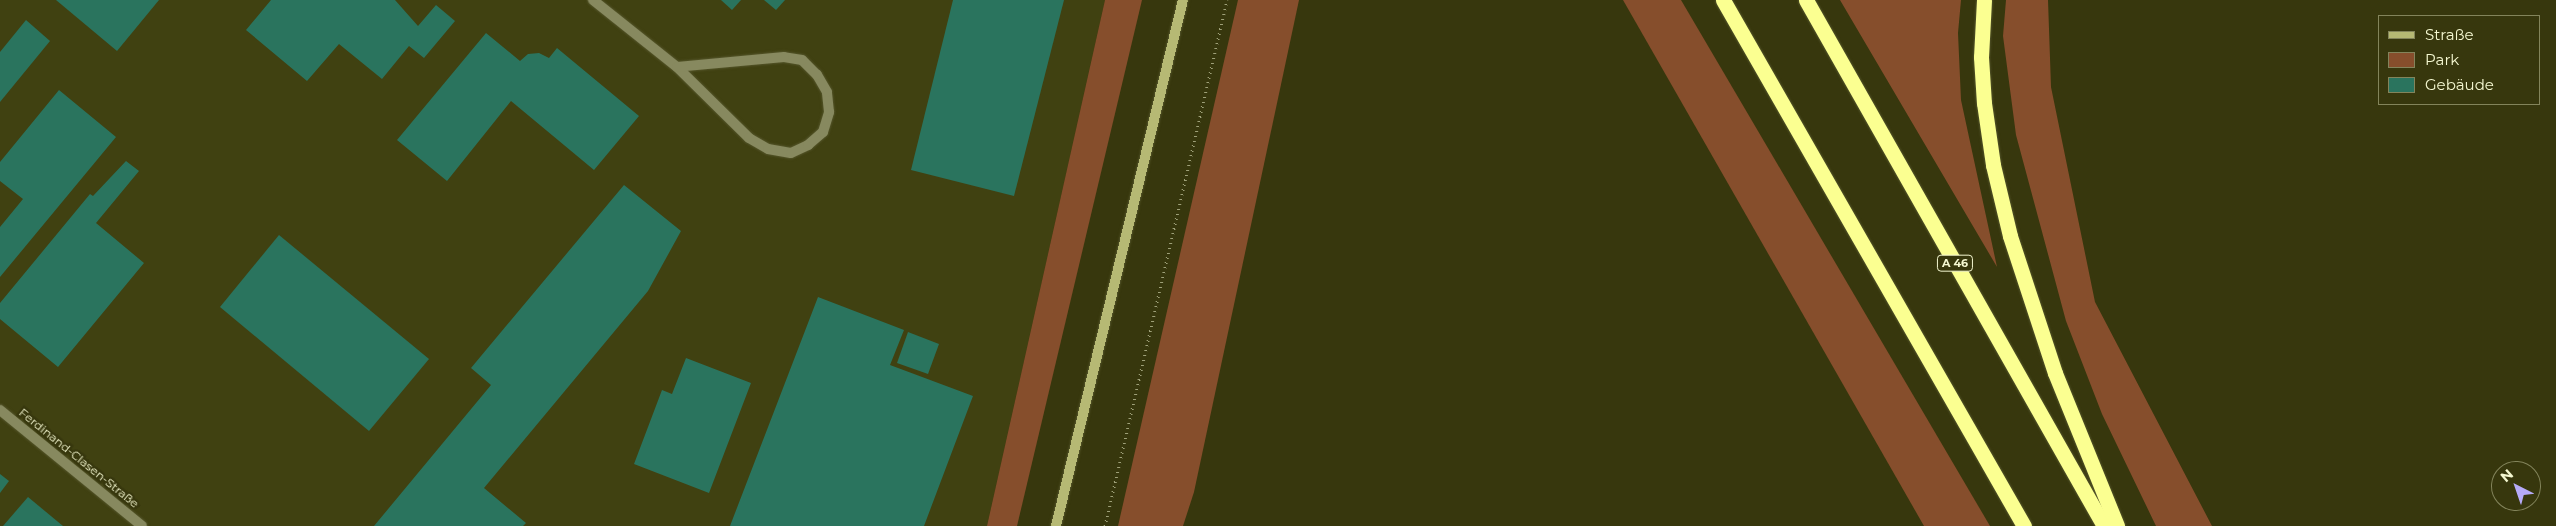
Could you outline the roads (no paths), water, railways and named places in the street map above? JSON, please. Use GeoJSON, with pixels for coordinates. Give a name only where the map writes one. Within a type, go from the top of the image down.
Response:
{"type":"FeatureCollection","features":[{"type":"Feature","properties":{"kind":"highway"},"geometry":{"type":"LineString","coordinates":[[1723,0],[2024,526]]}},
{"type":"Feature","properties":{"kind":"highway","name":"A 46"},"geometry":{"type":"LineString","coordinates":[[1806,0],[2104,526]]}},
{"type":"Feature","properties":{"kind":"highway"},"geometry":{"type":"LineString","coordinates":[[1984,0],[1981,57],[1984,103],[1993,165],[2010,236],[2055,373],[2118,526]]}},
{"type":"Feature","properties":{"kind":"main road"},"geometry":{"type":"LineString","coordinates":[[1056,526],[1183,0]]}},
{"type":"Feature","properties":{"kind":"street"},"geometry":{"type":"LineString","coordinates":[[592,0],[677,67],[749,138],[768,149],[791,153],[808,146],[823,132],[829,112],[827,92],[817,75],[802,60],[784,57],[677,67]]}},
{"type":"Feature","properties":{"kind":"street","name":"Ferdinand-Clasen-Straße"},"geometry":{"type":"LineString","coordinates":[[0,410],[142,526]]}}]}
